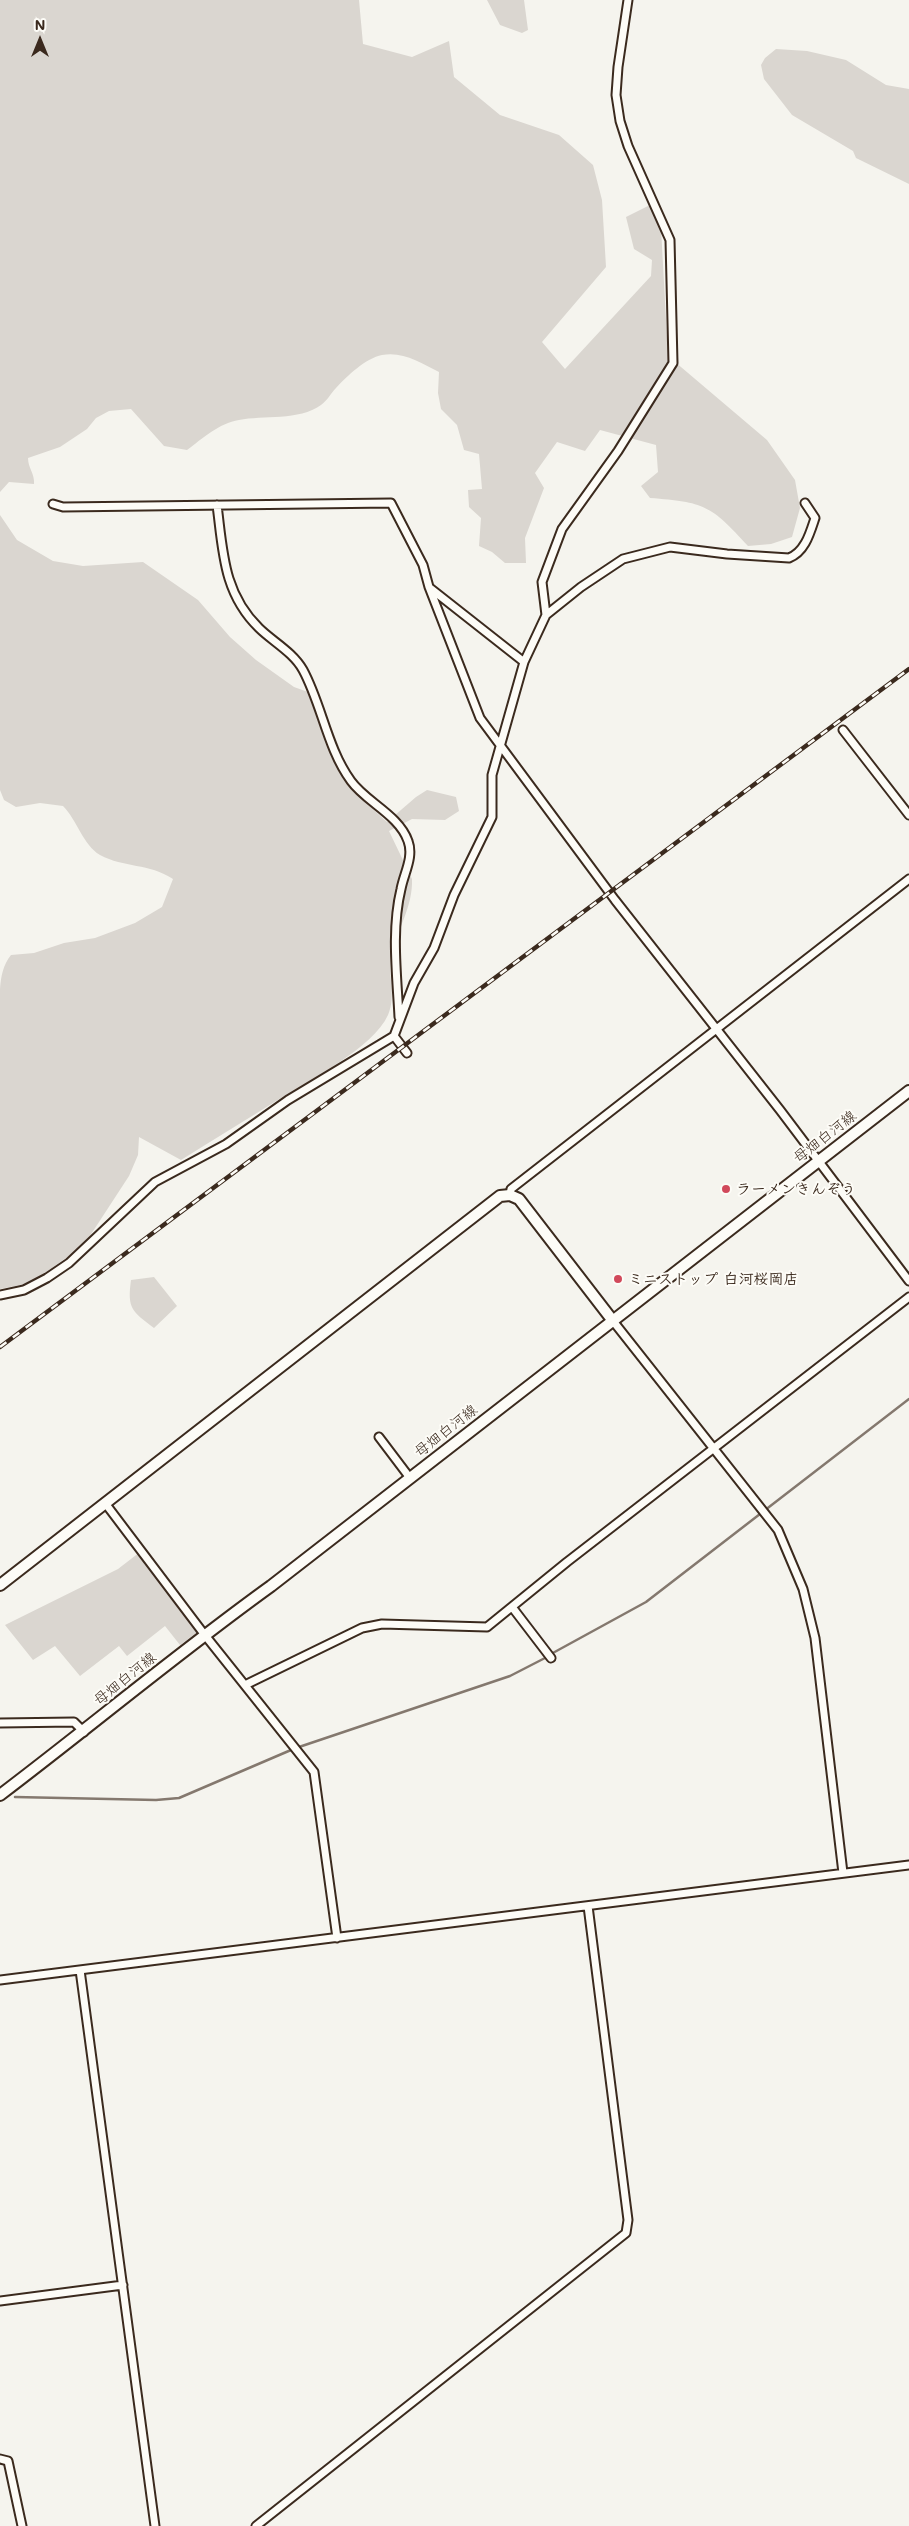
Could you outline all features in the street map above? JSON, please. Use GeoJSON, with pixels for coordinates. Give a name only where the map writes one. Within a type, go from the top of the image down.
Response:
{"type":"FeatureCollection","features":[{"type":"Feature","properties":{"kind":"main road","name":"母畑白河線"},"geometry":{"type":"LineString","coordinates":[[0,1795],[84,1732],[204,1634],[410,1478],[909,1091]]}},
{"type":"Feature","properties":{"kind":"main road"},"geometry":{"type":"LineString","coordinates":[[0,1585],[500,1196],[510,1195],[519,1199],[613,1321]]}},
{"type":"Feature","properties":{"kind":"street"},"geometry":{"type":"LineString","coordinates":[[546,615],[542,582],[562,529],[618,451],[673,363],[670,240],[628,146],[620,121],[616,95],[618,67],[628,0]]}},
{"type":"Feature","properties":{"kind":"street"},"geometry":{"type":"LineString","coordinates":[[53,504],[63,507],[217,506],[380,501],[390,503],[423,565],[429,587],[480,718],[615,900],[819,1161],[909,1280]]}},
{"type":"Feature","properties":{"kind":"street"},"geometry":{"type":"LineString","coordinates":[[0,1295],[24,1290],[47,1278],[69,1263],[155,1182],[226,1144],[288,1100],[394,1036],[414,983],[434,948],[454,895],[492,817],[492,775],[524,662],[546,615],[581,587],[623,559],[670,547],[727,554],[789,558],[795,556],[804,544],[815,518],[805,503]]}},
{"type":"Feature","properties":{"kind":"street"},"geometry":{"type":"LineString","coordinates":[[217,506],[218,532],[236,600],[259,628],[302,668],[344,771],[357,789],[390,817],[409,843],[409,865],[397,909],[399,1020]]}},
{"type":"Feature","properties":{"kind":"street"},"geometry":{"type":"LineString","coordinates":[[429,587],[524,662]]}},
{"type":"Feature","properties":{"kind":"street"},"geometry":{"type":"LineString","coordinates":[[843,730],[909,815]]}},
{"type":"Feature","properties":{"kind":"street"},"geometry":{"type":"LineString","coordinates":[[510,1195],[511,1189],[909,879]]}},
{"type":"Feature","properties":{"kind":"street"},"geometry":{"type":"LineString","coordinates":[[394,1036],[407,1053]]}},
{"type":"Feature","properties":{"kind":"street"},"geometry":{"type":"LineString","coordinates":[[245,1685],[362,1628],[382,1624],[483,1628],[909,1297]]}},
{"type":"Feature","properties":{"kind":"street"},"geometry":{"type":"LineString","coordinates":[[613,1321],[778,1530],[803,1589],[811,1615],[843,1873]]}},
{"type":"Feature","properties":{"kind":"street"},"geometry":{"type":"LineString","coordinates":[[379,1437],[410,1478]]}},
{"type":"Feature","properties":{"kind":"street"},"geometry":{"type":"LineString","coordinates":[[105,1503],[204,1634],[314,1772],[337,1938]]}},
{"type":"Feature","properties":{"kind":"street"},"geometry":{"type":"LineString","coordinates":[[512,1607],[551,1658]]}},
{"type":"Feature","properties":{"kind":"street"},"geometry":{"type":"LineString","coordinates":[[0,1723],[74,1722],[84,1732]]}},
{"type":"Feature","properties":{"kind":"street"},"geometry":{"type":"LineString","coordinates":[[0,1980],[909,1865]]}},
{"type":"Feature","properties":{"kind":"street"},"geometry":{"type":"LineString","coordinates":[[256,2526],[626,2233],[628,2220],[588,1906]]}},
{"type":"Feature","properties":{"kind":"street"},"geometry":{"type":"LineString","coordinates":[[80,1970],[155,2526]]}},
{"type":"Feature","properties":{"kind":"street"},"geometry":{"type":"LineString","coordinates":[[0,2301],[123,2285]]}},
{"type":"Feature","properties":{"kind":"street"},"geometry":{"type":"LineString","coordinates":[[0,2459],[8,2462],[22,2526]]}},
{"type":"Feature","properties":{"kind":"shaded area"},"geometry":{"type":"Polygon","coordinates":[[[0,0],[359,0],[363,44],[412,57],[449,41],[454,77],[500,115],[559,135],[593,165],[602,200],[606,267],[542,342],[565,369],[651,276],[652,260],[634,249],[626,217],[650,205],[661,228],[668,356],[767,440],[795,480],[800,508],[792,537],[771,544],[748,546],[725,522],[705,508],[683,501],[650,498],[641,486],[658,472],[656,445],[600,430],[585,451],[557,442],[535,473],[544,488],[525,538],[526,563],[505,563],[492,552],[479,546],[481,518],[469,507],[468,490],[482,489],[479,454],[464,450],[457,425],[441,409],[438,393],[439,372],[405,356],[390,354],[376,357],[357,368],[323,403],[312,410],[292,415],[249,419],[225,424],[187,450],[164,446],[131,409],[109,411],[96,418],[87,429],[60,447],[28,458],[34,484],[9,482],[0,492],[0,0]]]}},
{"type":"Feature","properties":{"kind":"shaded area"},"geometry":{"type":"Polygon","coordinates":[[[487,0],[524,0],[528,30],[522,33],[500,25],[487,0]]]}},
{"type":"Feature","properties":{"kind":"shaded area"},"geometry":{"type":"Polygon","coordinates":[[[776,49],[807,51],[846,60],[886,85],[909,89],[909,184],[856,158],[853,151],[792,115],[764,79],[761,65],[765,58],[776,49]]]}},
{"type":"Feature","properties":{"kind":"shaded area"},"geometry":{"type":"Polygon","coordinates":[[[0,515],[17,540],[53,561],[83,566],[143,562],[198,600],[230,637],[256,660],[294,687],[319,696],[343,757],[364,801],[387,822],[427,790],[456,797],[459,811],[445,820],[412,819],[389,831],[412,879],[412,889],[391,955],[391,1007],[380,1027],[369,1039],[340,1062],[181,1160],[139,1137],[138,1155],[129,1176],[84,1245],[31,1283],[0,1289],[0,989],[4,967],[11,955],[34,953],[64,943],[95,938],[135,923],[162,907],[173,879],[155,870],[118,862],[100,855],[89,845],[63,806],[40,803],[16,807],[4,800],[0,790],[0,515]]]}},
{"type":"Feature","properties":{"kind":"shaded area"},"geometry":{"type":"Polygon","coordinates":[[[154,1277],[177,1306],[154,1328],[136,1313],[131,1303],[130,1290],[131,1280],[154,1277]]]}},
{"type":"Feature","properties":{"kind":"shaded area"},"geometry":{"type":"Polygon","coordinates":[[[140,1552],[199,1631],[180,1645],[165,1626],[127,1656],[119,1646],[80,1676],[55,1646],[33,1660],[5,1625],[118,1569],[140,1552]]]}},
{"type":"Feature","properties":{"kind":"waterway"},"geometry":{"type":"LineString","coordinates":[[551,1654],[646,1602],[909,1399]]}},
{"type":"Feature","properties":{"kind":"waterway"},"geometry":{"type":"LineString","coordinates":[[299,1747],[510,1676],[545,1658]]}},
{"type":"Feature","properties":{"kind":"waterway"},"geometry":{"type":"LineString","coordinates":[[15,1797],[156,1800],[179,1798],[291,1750]]}},
{"type":"Feature","properties":{"kind":"railway"},"geometry":{"type":"LineString","coordinates":[[0,1347],[909,669]]}},
{"type":"Feature","properties":{"kind":"place","name":"ラーメンきんぞう"},"geometry":{"type":"Point","coordinates":[726,1189]}},
{"type":"Feature","properties":{"kind":"place","name":"ミニストップ 白河桜岡店"},"geometry":{"type":"Point","coordinates":[618,1279]}}]}
